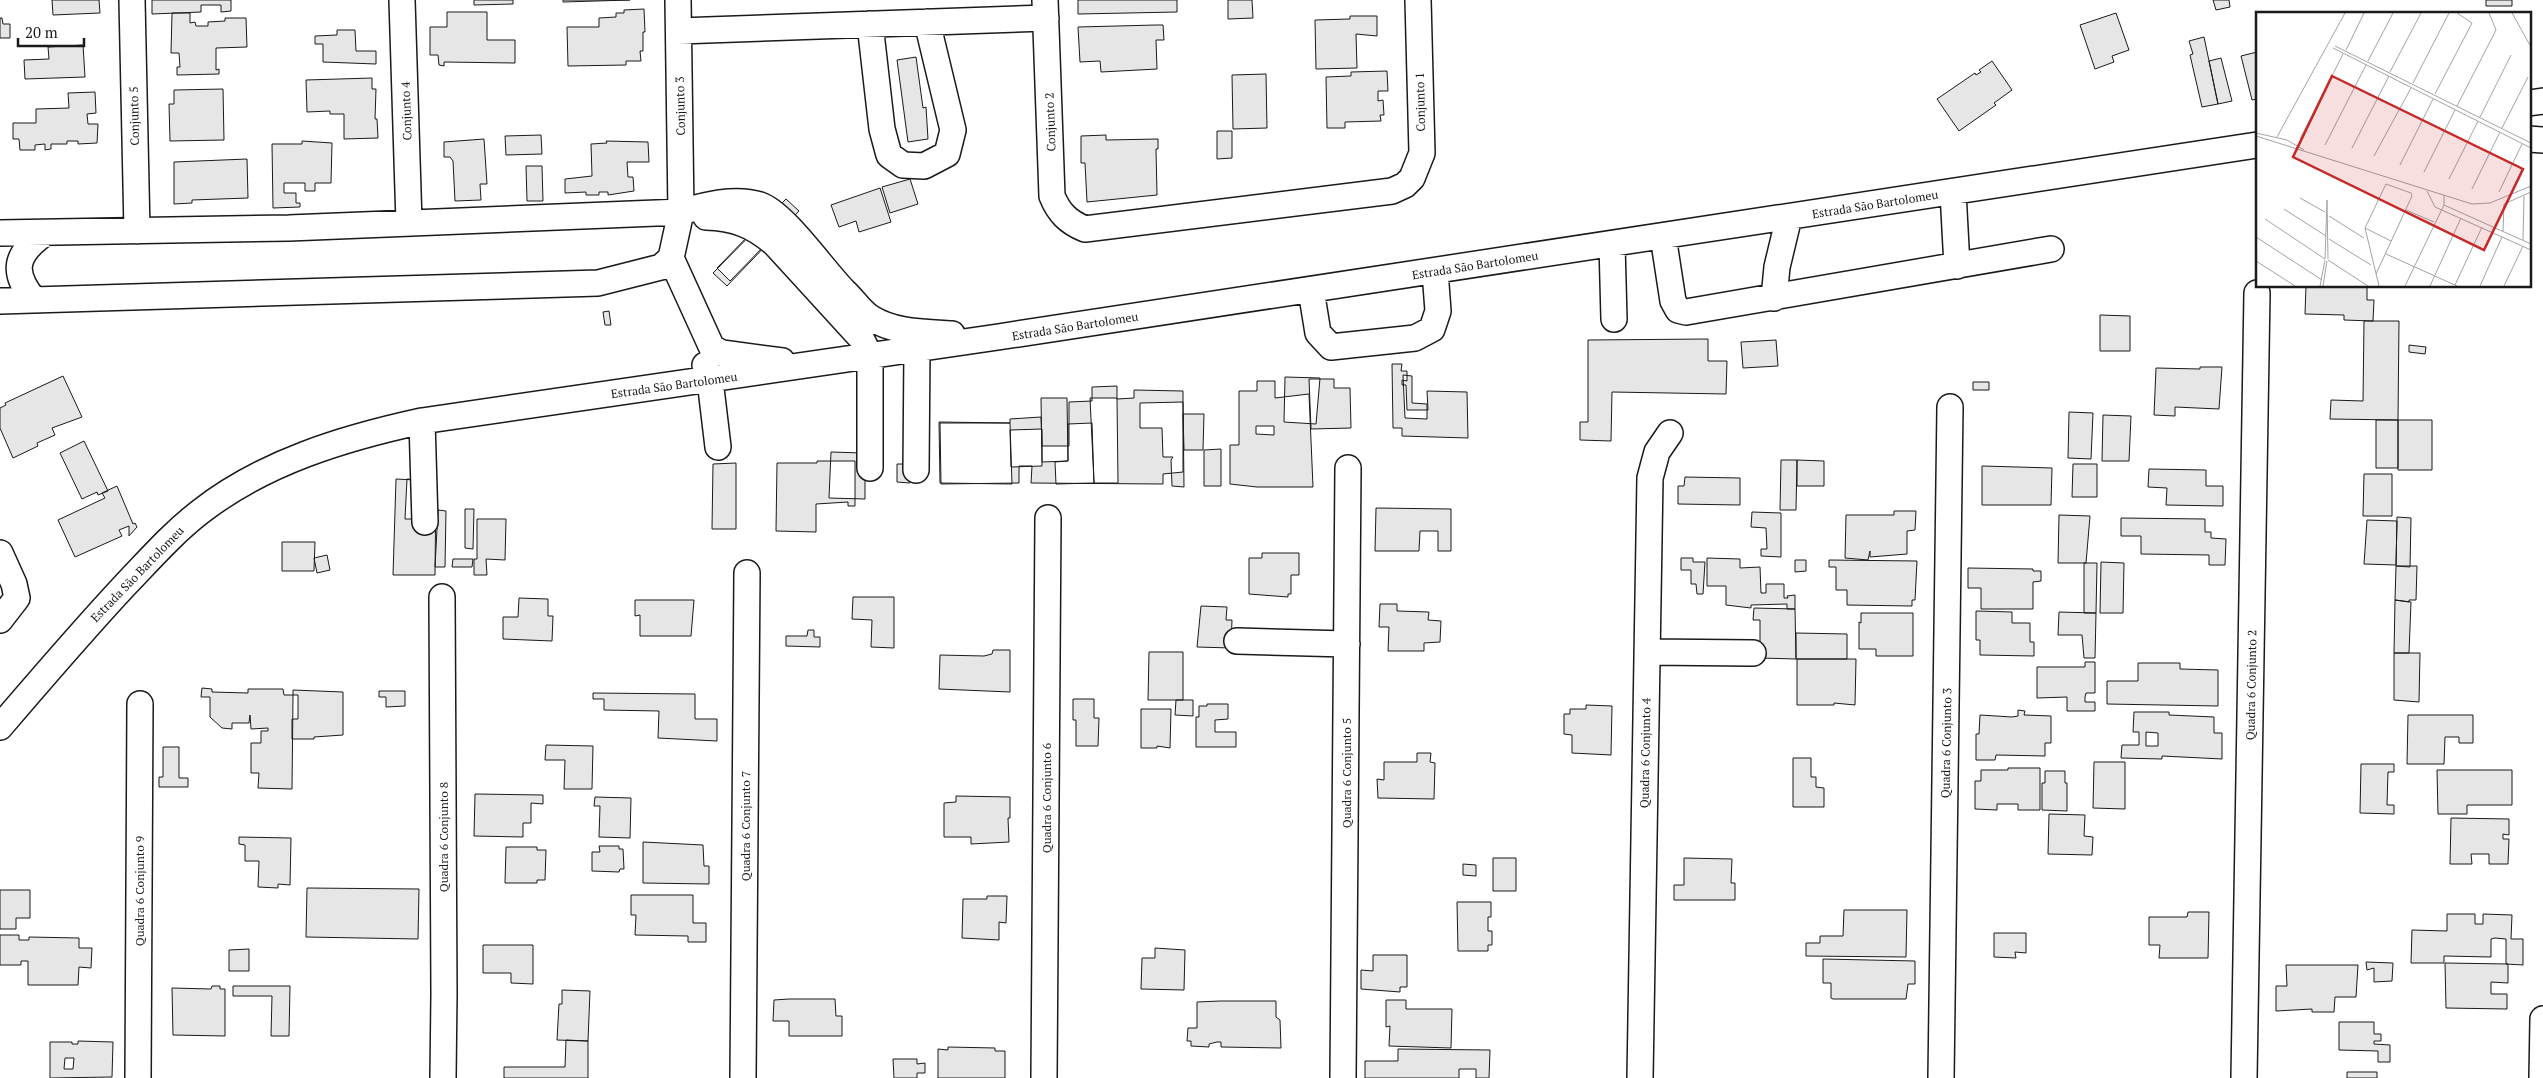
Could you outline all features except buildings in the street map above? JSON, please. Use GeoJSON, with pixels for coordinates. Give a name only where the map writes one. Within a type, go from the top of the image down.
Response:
{"type":"FeatureCollection","features":[{"type":"Feature","properties":{"kind":"street","name":"Conjunto 5"},"geometry":{"type":"LineString","coordinates":[[132,0],[137,231]]}},
{"type":"Feature","properties":{"kind":"street","name":"Conjunto 4"},"geometry":{"type":"LineString","coordinates":[[402,0],[409,223]]}},
{"type":"Feature","properties":{"kind":"street","name":"Conjunto 3"},"geometry":{"type":"LineString","coordinates":[[666,263],[681,212],[678,0]]}},
{"type":"Feature","properties":{"kind":"street","name":"Conjunto 1"},"geometry":{"type":"LineString","coordinates":[[1085,229],[1392,190],[1404,185],[1412,178],[1422,153],[1418,0]]}},
{"type":"Feature","properties":{"kind":"street"},"geometry":{"type":"LineString","coordinates":[[678,31],[927,22],[1046,9]]}},
{"type":"Feature","properties":{"kind":"street","name":"Conjunto 2"},"geometry":{"type":"LineString","coordinates":[[1046,9],[1052,196],[1068,220],[1085,229]]}},
{"type":"Feature","properties":{"kind":"street"},"geometry":{"type":"LineString","coordinates":[[870,24],[882,129],[889,155],[903,165],[924,166],[948,154],[953,130],[927,22]]}},
{"type":"Feature","properties":{"kind":"street"},"geometry":{"type":"LineString","coordinates":[[2530,103],[2543,101]]}},
{"type":"Feature","properties":{"kind":"street"},"geometry":{"type":"LineString","coordinates":[[2530,139],[2543,140]]}},
{"type":"Feature","properties":{"kind":"street","name":"Estrada São Bartolomeu"},"geometry":{"type":"LineString","coordinates":[[0,727],[92,620],[170,538],[201,511],[244,483],[325,446],[370,432],[422,421],[1311,290],[2256,145]]}},
{"type":"Feature","properties":{"kind":"street"},"geometry":{"type":"LineString","coordinates":[[1953,192],[1957,266]]}},
{"type":"Feature","properties":{"kind":"street"},"geometry":{"type":"LineString","coordinates":[[0,233],[409,223],[681,212],[713,204],[743,202],[760,205],[777,214],[829,276],[871,318],[898,330],[998,337]]}},
{"type":"Feature","properties":{"kind":"street"},"geometry":{"type":"LineString","coordinates":[[681,212],[699,216],[735,219],[762,232],[853,328],[870,356],[870,468]]}},
{"type":"Feature","properties":{"kind":"street"},"geometry":{"type":"LineString","coordinates":[[1774,298],[1777,267],[1789,217]]}},
{"type":"Feature","properties":{"kind":"street"},"geometry":{"type":"LineString","coordinates":[[34,300],[21,283],[18,268],[25,251],[45,233]]}},
{"type":"Feature","properties":{"kind":"street"},"geometry":{"type":"LineString","coordinates":[[1663,236],[1673,301],[1678,310],[1686,312],[2051,249]]}},
{"type":"Feature","properties":{"kind":"street"},"geometry":{"type":"LineString","coordinates":[[1612,244],[1614,319]]}},
{"type":"Feature","properties":{"kind":"street"},"geometry":{"type":"LineString","coordinates":[[0,301],[598,283],[666,263]]}},
{"type":"Feature","properties":{"kind":"street"},"geometry":{"type":"LineString","coordinates":[[666,263],[712,348],[722,352],[810,365]]}},
{"type":"Feature","properties":{"kind":"street"},"geometry":{"type":"LineString","coordinates":[[666,263],[710,380],[718,448]]}},
{"type":"Feature","properties":{"kind":"street"},"geometry":{"type":"LineString","coordinates":[[1311,290],[1318,333],[1331,347],[1415,338],[1432,329],[1438,311],[1435,271]]}},
{"type":"Feature","properties":{"kind":"street","name":"Quadra 6 Conjunto 2"},"geometry":{"type":"LineString","coordinates":[[2244,1078],[2257,293]]}},
{"type":"Feature","properties":{"kind":"street"},"geometry":{"type":"LineString","coordinates":[[916,470],[917,349]]}},
{"type":"Feature","properties":{"kind":"street","name":"Quadra 6 Conjunto 3"},"geometry":{"type":"LineString","coordinates":[[1941,1078],[1950,407]]}},
{"type":"Feature","properties":{"kind":"street"},"geometry":{"type":"LineString","coordinates":[[422,421],[425,522]]}},
{"type":"Feature","properties":{"kind":"street","name":"Quadra 6 Conjunto 4"},"geometry":{"type":"LineString","coordinates":[[1640,1078],[1650,478],[1657,452],[1670,433]]}},
{"type":"Feature","properties":{"kind":"street","name":"Quadra 6 Conjunto 5"},"geometry":{"type":"LineString","coordinates":[[1344,1078],[1348,468]]}},
{"type":"Feature","properties":{"kind":"street","name":"Quadra 6 Conjunto 6"},"geometry":{"type":"LineString","coordinates":[[1044,1078],[1048,518]]}},
{"type":"Feature","properties":{"kind":"street"},"geometry":{"type":"LineString","coordinates":[[0,554],[14,584],[17,598],[0,620]]}},
{"type":"Feature","properties":{"kind":"street","name":"Quadra 6 Conjunto 7"},"geometry":{"type":"LineString","coordinates":[[743,1078],[747,573]]}},
{"type":"Feature","properties":{"kind":"street","name":"Quadra 6 Conjunto 8"},"geometry":{"type":"LineString","coordinates":[[442,597],[443,1078]]}},
{"type":"Feature","properties":{"kind":"street"},"geometry":{"type":"LineString","coordinates":[[1237,640],[1347,644]]}},
{"type":"Feature","properties":{"kind":"street"},"geometry":{"type":"LineString","coordinates":[[1647,652],[1753,652]]}},
{"type":"Feature","properties":{"kind":"street","name":"Quadra 6 Conjunto 9"},"geometry":{"type":"LineString","coordinates":[[138,1078],[140,704]]}},
{"type":"Feature","properties":{"kind":"street"},"geometry":{"type":"LineString","coordinates":[[2542,1078],[2543,1019]]}}]}
